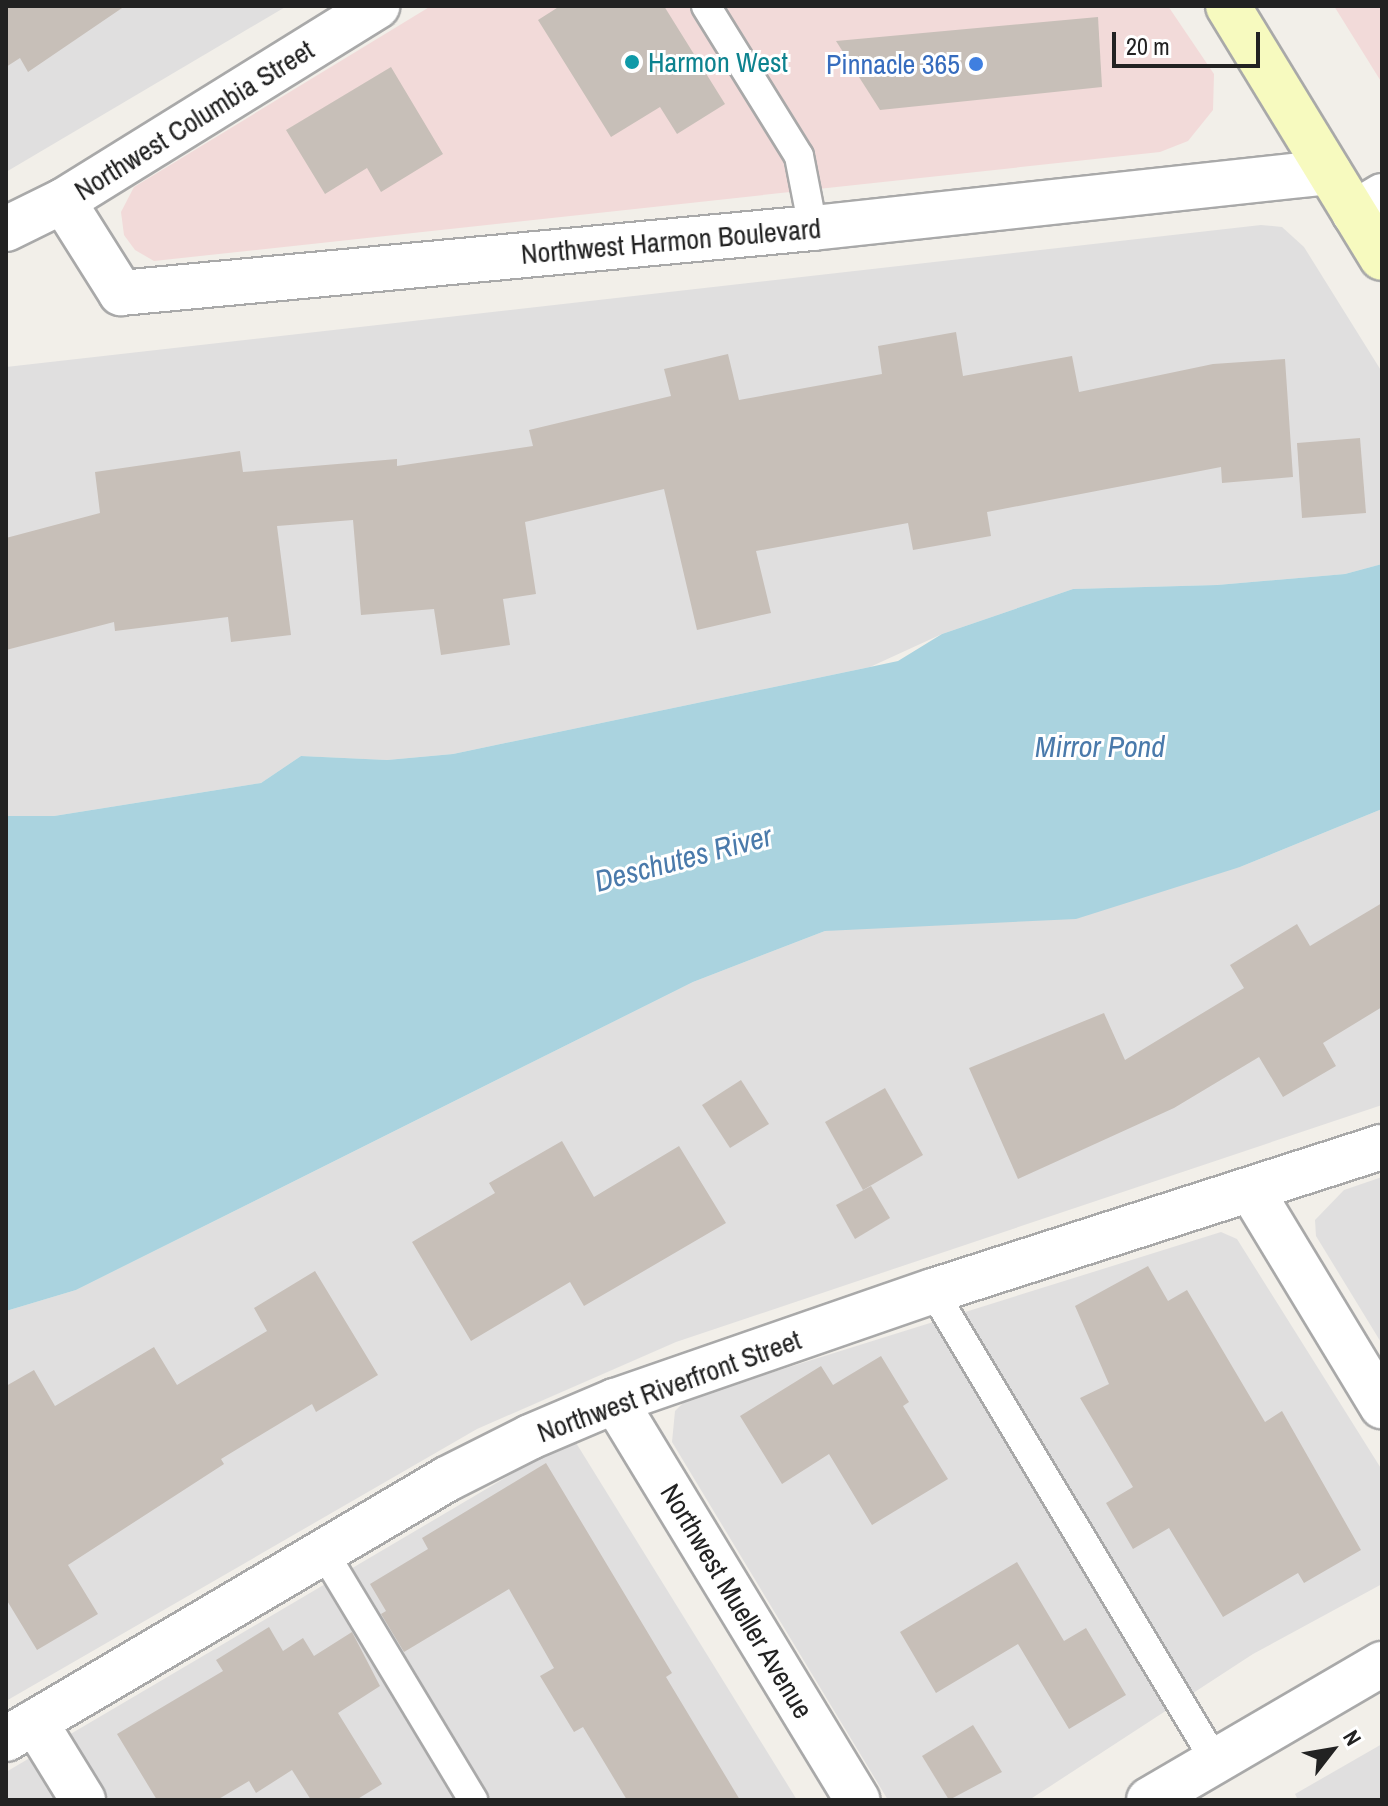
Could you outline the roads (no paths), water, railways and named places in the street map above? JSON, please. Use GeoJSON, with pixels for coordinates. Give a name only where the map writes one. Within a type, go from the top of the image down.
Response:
{"type":"FeatureCollection","features":[{"type":"Feature","properties":{"kind":"street","name":"Northwest Columbia Street"},"geometry":{"type":"LineString","coordinates":[[6,229],[63,201],[378,6]]}},
{"type":"Feature","properties":{"kind":"street"},"geometry":{"type":"LineString","coordinates":[[1228,6],[1329,172],[1368,204],[1382,258]]}},
{"type":"Feature","properties":{"kind":"street","name":"Northwest Harmon Boulevard"},"geometry":{"type":"LineString","coordinates":[[63,201],[121,293],[813,228],[1329,172]]}},
{"type":"Feature","properties":{"kind":"street","name":"Northwest Riverfront Street"},"geometry":{"type":"LineString","coordinates":[[21,1731],[447,1479],[615,1401],[933,1291],[1382,1147]]}},
{"type":"Feature","properties":{"kind":"street"},"geometry":{"type":"LineString","coordinates":[[1251,1190],[1382,1406]]}},
{"type":"Feature","properties":{"kind":"street","name":"Northwest Mueller Avenue"},"geometry":{"type":"LineString","coordinates":[[615,1401],[858,1800]]}},
{"type":"Feature","properties":{"kind":"street"},"geometry":{"type":"LineString","coordinates":[[1149,1800],[1214,1759],[1382,1664]]}},
{"type":"Feature","properties":{"kind":"street"},"geometry":{"type":"LineString","coordinates":[[21,1731],[83,1800]]}},
{"type":"Feature","properties":{"kind":"lane"},"geometry":{"type":"LineString","coordinates":[[706,6],[799,156],[813,228]]}},
{"type":"Feature","properties":{"kind":"lane"},"geometry":{"type":"LineString","coordinates":[[933,1291],[1214,1759]]}},
{"type":"Feature","properties":{"kind":"lane"},"geometry":{"type":"LineString","coordinates":[[323,1551],[473,1800]]}},
{"type":"Feature","properties":{"kind":"water"},"geometry":{"type":"Polygon","coordinates":[[[1382,564],[1382,809],[1240,867],[1076,919],[825,931],[693,982],[76,1290],[6,1311],[6,816],[54,816],[261,783],[301,756],[387,760],[453,754],[870,667],[898,661],[942,634],[1073,589],[1217,585],[1345,574],[1382,564]]]}},
{"type":"Feature","properties":{"kind":"place","name":"Harmon West"},"geometry":{"type":"Point","coordinates":[632,62]}},
{"type":"Feature","properties":{"kind":"place","name":"Pinnacle 365"},"geometry":{"type":"Point","coordinates":[976,64]}},
{"type":"Feature","properties":{"kind":"water label","name":"Mirror Pond"},"geometry":{"type":"Point","coordinates":[1100,746]}},
{"type":"Feature","properties":{"kind":"water label","name":"Deschutes River"},"geometry":{"type":"Point","coordinates":[683,858]}}]}
